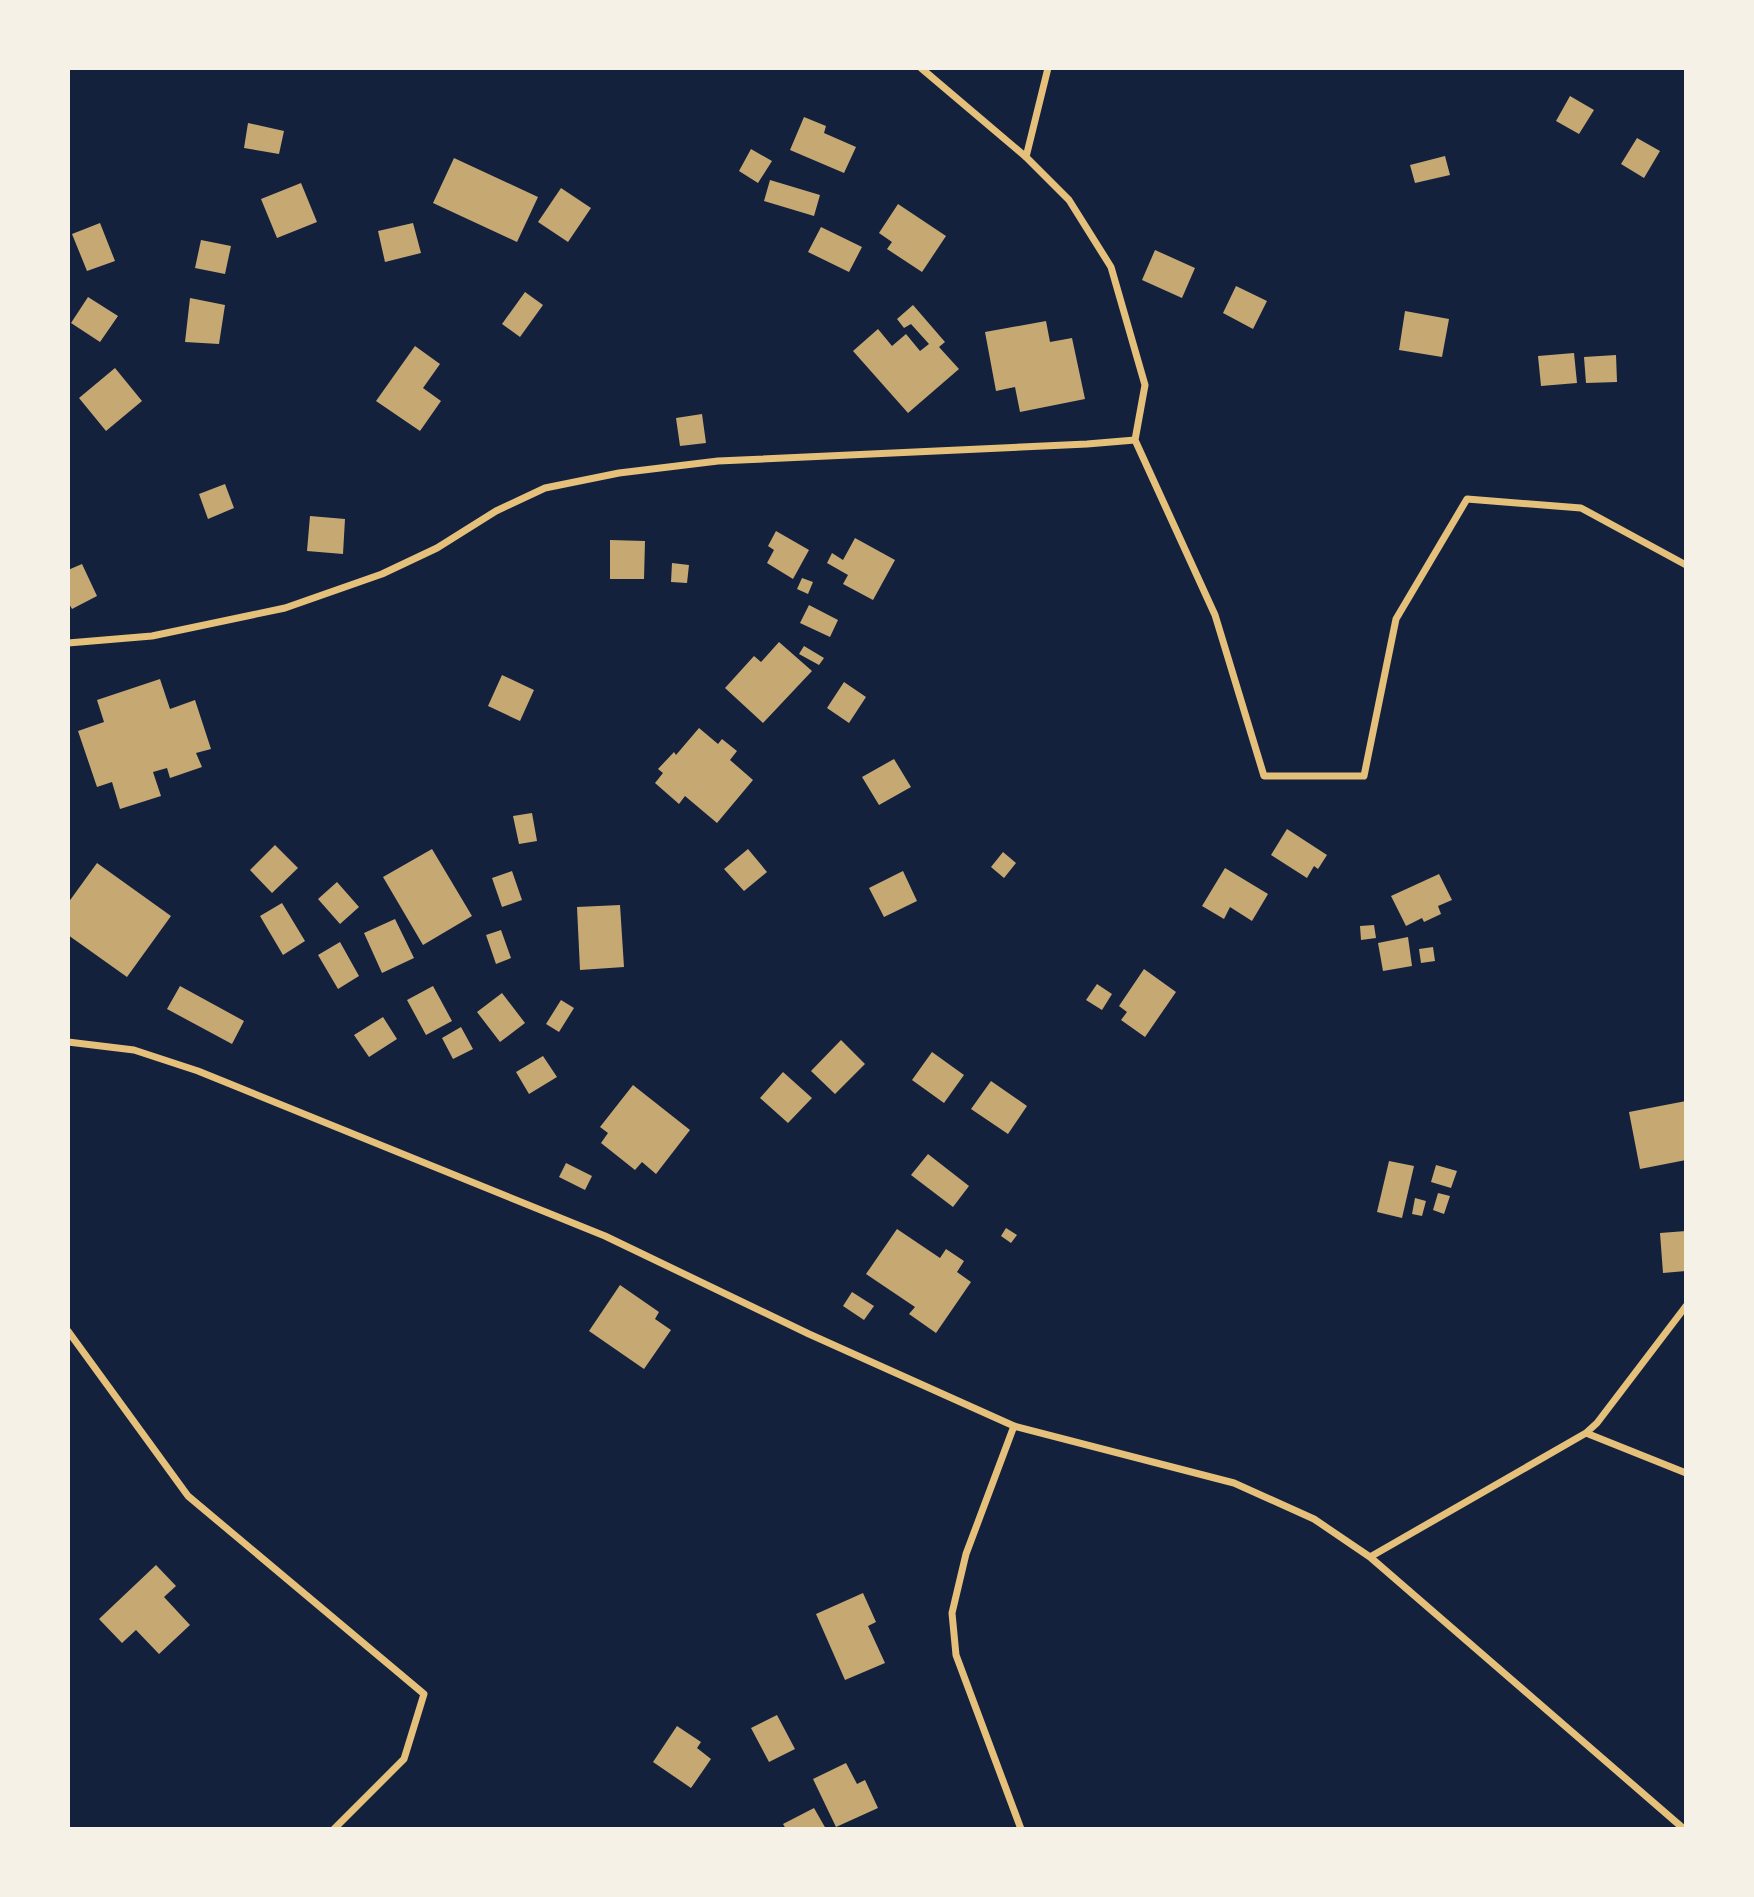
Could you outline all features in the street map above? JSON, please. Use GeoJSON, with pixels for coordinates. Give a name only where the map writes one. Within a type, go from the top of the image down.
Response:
{"type":"FeatureCollection","features":[{"type":"Feature","properties":{"kind":"street"},"geometry":{"type":"LineString","coordinates":[[920,68],[1026,157],[1069,200],[1111,267],[1145,385],[1135,440],[1215,615],[1264,776],[1364,776],[1396,619],[1467,499],[1581,508],[1686,565]]}},
{"type":"Feature","properties":{"kind":"street"},"geometry":{"type":"LineString","coordinates":[[1026,157],[1048,68]]}},
{"type":"Feature","properties":{"kind":"street"},"geometry":{"type":"LineString","coordinates":[[68,643],[152,636],[285,608],[393,569],[437,548],[496,511],[545,488],[619,473],[718,461],[1135,440]]}},
{"type":"Feature","properties":{"kind":"street"},"geometry":{"type":"LineString","coordinates":[[68,1042],[134,1049],[198,1071],[592,1230],[809,1334],[1014,1426],[1234,1483],[1314,1519],[1370,1557],[1684,1829]]}},
{"type":"Feature","properties":{"kind":"street"},"geometry":{"type":"LineString","coordinates":[[1370,1557],[1586,1433],[1597,1423],[1686,1306]]}},
{"type":"Feature","properties":{"kind":"street"},"geometry":{"type":"LineString","coordinates":[[68,1331],[188,1496],[424,1694],[404,1759],[334,1829]]}},
{"type":"Feature","properties":{"kind":"street"},"geometry":{"type":"LineString","coordinates":[[1014,1426],[966,1554],[951,1613],[956,1656],[1021,1829]]}},
{"type":"Feature","properties":{"kind":"street"},"geometry":{"type":"LineString","coordinates":[[1586,1433],[1686,1473]]}},
{"type":"Feature","properties":{"kind":"building"},"geometry":{"type":"Polygon","coordinates":[[[1570,96],[1594,110],[1579,134],[1556,121],[1570,96]]]}},
{"type":"Feature","properties":{"kind":"building"},"geometry":{"type":"Polygon","coordinates":[[[804,117],[826,126],[824,133],[856,147],[844,173],[790,150],[804,117]]]}},
{"type":"Feature","properties":{"kind":"building"},"geometry":{"type":"Polygon","coordinates":[[[248,123],[284,131],[279,154],[244,148],[248,123]]]}},
{"type":"Feature","properties":{"kind":"building"},"geometry":{"type":"Polygon","coordinates":[[[1637,138],[1660,151],[1644,178],[1621,164],[1637,138]]]}},
{"type":"Feature","properties":{"kind":"building"},"geometry":{"type":"Polygon","coordinates":[[[751,149],[772,161],[758,183],[739,171],[751,149]]]}},
{"type":"Feature","properties":{"kind":"building"},"geometry":{"type":"Polygon","coordinates":[[[1445,156],[1450,175],[1415,183],[1410,165],[1445,156]]]}},
{"type":"Feature","properties":{"kind":"building"},"geometry":{"type":"Polygon","coordinates":[[[454,158],[538,197],[517,242],[433,203],[454,158]]]}},
{"type":"Feature","properties":{"kind":"building"},"geometry":{"type":"Polygon","coordinates":[[[770,180],[820,195],[814,216],[764,201],[770,180]]]}},
{"type":"Feature","properties":{"kind":"building"},"geometry":{"type":"Polygon","coordinates":[[[301,183],[317,222],[277,238],[261,199],[301,183]]]}},
{"type":"Feature","properties":{"kind":"building"},"geometry":{"type":"Polygon","coordinates":[[[561,188],[591,208],[568,242],[538,222],[561,188]]]}},
{"type":"Feature","properties":{"kind":"building"},"geometry":{"type":"Polygon","coordinates":[[[898,204],[946,236],[922,272],[887,249],[892,242],[879,233],[898,204]]]}},
{"type":"Feature","properties":{"kind":"building"},"geometry":{"type":"Polygon","coordinates":[[[100,223],[115,261],[87,271],[72,234],[100,223]]]}},
{"type":"Feature","properties":{"kind":"building"},"geometry":{"type":"Polygon","coordinates":[[[413,223],[421,253],[385,262],[378,231],[413,223]]]}},
{"type":"Feature","properties":{"kind":"building"},"geometry":{"type":"Polygon","coordinates":[[[821,227],[862,247],[849,272],[808,252],[821,227]]]}},
{"type":"Feature","properties":{"kind":"building"},"geometry":{"type":"Polygon","coordinates":[[[201,240],[231,246],[225,274],[195,268],[201,240]]]}},
{"type":"Feature","properties":{"kind":"building"},"geometry":{"type":"Polygon","coordinates":[[[1155,250],[1195,268],[1182,298],[1142,280],[1155,250]]]}},
{"type":"Feature","properties":{"kind":"building"},"geometry":{"type":"Polygon","coordinates":[[[1236,286],[1267,301],[1253,329],[1223,313],[1236,286]]]}},
{"type":"Feature","properties":{"kind":"building"},"geometry":{"type":"Polygon","coordinates":[[[525,292],[543,305],[520,337],[502,324],[525,292]]]}},
{"type":"Feature","properties":{"kind":"building"},"geometry":{"type":"Polygon","coordinates":[[[88,297],[118,316],[100,342],[71,323],[88,297]]]}},
{"type":"Feature","properties":{"kind":"building"},"geometry":{"type":"Polygon","coordinates":[[[190,298],[225,305],[219,344],[185,342],[190,298]]]}},
{"type":"Feature","properties":{"kind":"building"},"geometry":{"type":"Polygon","coordinates":[[[913,305],[945,342],[939,347],[959,369],[908,413],[853,351],[878,329],[892,346],[906,334],[920,351],[929,344],[911,324],[904,328],[897,319],[913,305]]]}},
{"type":"Feature","properties":{"kind":"building"},"geometry":{"type":"Polygon","coordinates":[[[1405,311],[1449,319],[1442,357],[1399,350],[1405,311]]]}},
{"type":"Feature","properties":{"kind":"building"},"geometry":{"type":"Polygon","coordinates":[[[1046,321],[1050,342],[1072,338],[1085,399],[1020,412],[1015,387],[996,391],[985,332],[1046,321]]]}},
{"type":"Feature","properties":{"kind":"building"},"geometry":{"type":"Polygon","coordinates":[[[415,346],[440,364],[423,388],[441,401],[420,431],[376,401],[415,346]]]}},
{"type":"Feature","properties":{"kind":"building"},"geometry":{"type":"Polygon","coordinates":[[[1574,353],[1577,383],[1541,386],[1538,356],[1574,353]]]}},
{"type":"Feature","properties":{"kind":"building"},"geometry":{"type":"Polygon","coordinates":[[[1616,355],[1617,382],[1586,383],[1584,357],[1616,355]]]}},
{"type":"Feature","properties":{"kind":"building"},"geometry":{"type":"Polygon","coordinates":[[[115,368],[142,401],[106,431],[79,398],[115,368]]]}},
{"type":"Feature","properties":{"kind":"building"},"geometry":{"type":"Polygon","coordinates":[[[702,414],[706,443],[680,446],[676,418],[702,414]]]}},
{"type":"Feature","properties":{"kind":"building"},"geometry":{"type":"Polygon","coordinates":[[[225,484],[234,508],[208,519],[199,494],[225,484]]]}},
{"type":"Feature","properties":{"kind":"building"},"geometry":{"type":"Polygon","coordinates":[[[310,516],[345,519],[343,554],[307,551],[310,516]]]}},
{"type":"Feature","properties":{"kind":"building"},"geometry":{"type":"Polygon","coordinates":[[[776,531],[809,550],[793,579],[767,563],[774,550],[768,546],[776,531]]]}},
{"type":"Feature","properties":{"kind":"building"},"geometry":{"type":"Polygon","coordinates":[[[855,538],[895,560],[873,600],[843,584],[848,575],[827,563],[832,553],[843,560],[855,538]]]}},
{"type":"Feature","properties":{"kind":"building"},"geometry":{"type":"Polygon","coordinates":[[[610,540],[645,541],[644,579],[610,579],[610,540]]]}},
{"type":"Feature","properties":{"kind":"building"},"geometry":{"type":"Polygon","coordinates":[[[672,563],[689,565],[687,583],[671,582],[672,563]]]}},
{"type":"Feature","properties":{"kind":"building"},"geometry":{"type":"Polygon","coordinates":[[[82,564],[97,596],[72,609],[68,602],[68,570],[82,564]]]}},
{"type":"Feature","properties":{"kind":"building"},"geometry":{"type":"Polygon","coordinates":[[[802,578],[813,582],[808,594],[797,589],[802,578]]]}},
{"type":"Feature","properties":{"kind":"building"},"geometry":{"type":"Polygon","coordinates":[[[809,605],[838,620],[830,637],[800,623],[809,605]]]}},
{"type":"Feature","properties":{"kind":"building"},"geometry":{"type":"Polygon","coordinates":[[[779,642],[812,671],[763,723],[725,688],[754,656],[761,662],[779,642]]]}},
{"type":"Feature","properties":{"kind":"building"},"geometry":{"type":"Polygon","coordinates":[[[804,646],[824,658],[819,665],[799,654],[804,646]]]}},
{"type":"Feature","properties":{"kind":"building"},"geometry":{"type":"Polygon","coordinates":[[[502,675],[534,690],[520,721],[488,706],[502,675]]]}},
{"type":"Feature","properties":{"kind":"building"},"geometry":{"type":"Polygon","coordinates":[[[160,679],[170,709],[195,700],[211,749],[196,753],[202,767],[170,778],[167,768],[153,772],[161,796],[120,809],[112,782],[97,787],[78,731],[104,722],[97,700],[160,679]]]}},
{"type":"Feature","properties":{"kind":"building"},"geometry":{"type":"Polygon","coordinates":[[[844,682],[866,697],[849,723],[827,708],[844,682]]]}},
{"type":"Feature","properties":{"kind":"building"},"geometry":{"type":"Polygon","coordinates":[[[699,728],[718,744],[722,739],[737,751],[730,760],[753,780],[717,823],[685,796],[679,804],[655,783],[663,773],[658,769],[674,752],[676,755],[699,728]]]}},
{"type":"Feature","properties":{"kind":"building"},"geometry":{"type":"Polygon","coordinates":[[[894,759],[911,787],[879,805],[862,777],[894,759]]]}},
{"type":"Feature","properties":{"kind":"building"},"geometry":{"type":"Polygon","coordinates":[[[532,813],[537,841],[519,844],[513,816],[532,813]]]}},
{"type":"Feature","properties":{"kind":"building"},"geometry":{"type":"Polygon","coordinates":[[[1287,829],[1327,855],[1318,869],[1314,866],[1307,878],[1271,855],[1287,829]]]}},
{"type":"Feature","properties":{"kind":"building"},"geometry":{"type":"Polygon","coordinates":[[[275,845],[298,868],[272,893],[250,870],[275,845]]]}},
{"type":"Feature","properties":{"kind":"building"},"geometry":{"type":"Polygon","coordinates":[[[432,849],[472,916],[423,945],[383,877],[432,849]]]}},
{"type":"Feature","properties":{"kind":"building"},"geometry":{"type":"Polygon","coordinates":[[[748,849],[767,872],[744,891],[724,869],[748,849]]]}},
{"type":"Feature","properties":{"kind":"building"},"geometry":{"type":"Polygon","coordinates":[[[1003,852],[1016,863],[1004,878],[991,867],[1003,852]]]}},
{"type":"Feature","properties":{"kind":"building"},"geometry":{"type":"Polygon","coordinates":[[[97,863],[171,916],[127,977],[68,935],[68,903],[97,863]]]}},
{"type":"Feature","properties":{"kind":"building"},"geometry":{"type":"Polygon","coordinates":[[[1225,868],[1268,894],[1252,921],[1230,907],[1224,919],[1202,906],[1225,868]]]}},
{"type":"Feature","properties":{"kind":"building"},"geometry":{"type":"Polygon","coordinates":[[[512,871],[522,900],[502,907],[492,878],[512,871]]]}},
{"type":"Feature","properties":{"kind":"building"},"geometry":{"type":"Polygon","coordinates":[[[903,871],[917,901],[884,917],[869,888],[903,871]]]}},
{"type":"Feature","properties":{"kind":"building"},"geometry":{"type":"Polygon","coordinates":[[[1439,874],[1452,900],[1438,906],[1441,914],[1424,922],[1422,918],[1406,926],[1391,896],[1439,874]]]}},
{"type":"Feature","properties":{"kind":"building"},"geometry":{"type":"Polygon","coordinates":[[[337,882],[359,907],[340,924],[318,899],[337,882]]]}},
{"type":"Feature","properties":{"kind":"building"},"geometry":{"type":"Polygon","coordinates":[[[282,903],[305,941],[283,955],[260,916],[282,903]]]}},
{"type":"Feature","properties":{"kind":"building"},"geometry":{"type":"Polygon","coordinates":[[[620,905],[624,967],[580,970],[577,907],[620,905]]]}},
{"type":"Feature","properties":{"kind":"building"},"geometry":{"type":"Polygon","coordinates":[[[395,919],[414,958],[382,973],[364,933],[395,919]]]}},
{"type":"Feature","properties":{"kind":"building"},"geometry":{"type":"Polygon","coordinates":[[[1374,925],[1376,938],[1361,940],[1360,926],[1374,925]]]}},
{"type":"Feature","properties":{"kind":"building"},"geometry":{"type":"Polygon","coordinates":[[[501,930],[511,958],[496,964],[486,935],[501,930]]]}},
{"type":"Feature","properties":{"kind":"building"},"geometry":{"type":"Polygon","coordinates":[[[1408,937],[1412,966],[1383,971],[1378,943],[1408,937]]]}},
{"type":"Feature","properties":{"kind":"building"},"geometry":{"type":"Polygon","coordinates":[[[340,942],[359,976],[338,989],[318,955],[340,942]]]}},
{"type":"Feature","properties":{"kind":"building"},"geometry":{"type":"Polygon","coordinates":[[[1433,947],[1435,961],[1421,963],[1419,949],[1433,947]]]}},
{"type":"Feature","properties":{"kind":"building"},"geometry":{"type":"Polygon","coordinates":[[[1144,969],[1176,992],[1145,1037],[1121,1020],[1127,1012],[1119,1006],[1144,969]]]}},
{"type":"Feature","properties":{"kind":"building"},"geometry":{"type":"Polygon","coordinates":[[[1097,984],[1112,994],[1102,1010],[1086,1000],[1097,984]]]}},
{"type":"Feature","properties":{"kind":"building"},"geometry":{"type":"Polygon","coordinates":[[[180,986],[244,1021],[232,1044],[167,1009],[180,986]]]}},
{"type":"Feature","properties":{"kind":"building"},"geometry":{"type":"Polygon","coordinates":[[[433,986],[452,1021],[426,1035],[407,1000],[433,986]]]}},
{"type":"Feature","properties":{"kind":"building"},"geometry":{"type":"Polygon","coordinates":[[[502,993],[525,1023],[500,1042],[477,1012],[502,993]]]}},
{"type":"Feature","properties":{"kind":"building"},"geometry":{"type":"Polygon","coordinates":[[[561,1000],[574,1008],[559,1032],[546,1024],[561,1000]]]}},
{"type":"Feature","properties":{"kind":"building"},"geometry":{"type":"Polygon","coordinates":[[[383,1017],[397,1039],[369,1057],[354,1035],[383,1017]]]}},
{"type":"Feature","properties":{"kind":"building"},"geometry":{"type":"Polygon","coordinates":[[[461,1027],[473,1049],[453,1059],[442,1038],[461,1027]]]}},
{"type":"Feature","properties":{"kind":"building"},"geometry":{"type":"Polygon","coordinates":[[[841,1040],[865,1064],[835,1094],[811,1071],[841,1040]]]}},
{"type":"Feature","properties":{"kind":"building"},"geometry":{"type":"Polygon","coordinates":[[[932,1052],[964,1075],[944,1103],[912,1080],[932,1052]]]}},
{"type":"Feature","properties":{"kind":"building"},"geometry":{"type":"Polygon","coordinates":[[[543,1056],[557,1077],[529,1094],[516,1072],[543,1056]]]}},
{"type":"Feature","properties":{"kind":"building"},"geometry":{"type":"Polygon","coordinates":[[[783,1072],[812,1098],[788,1123],[760,1098],[783,1072]]]}},
{"type":"Feature","properties":{"kind":"building"},"geometry":{"type":"Polygon","coordinates":[[[991,1081],[1027,1106],[1008,1134],[971,1109],[991,1081]]]}},
{"type":"Feature","properties":{"kind":"building"},"geometry":{"type":"Polygon","coordinates":[[[633,1085],[690,1130],[656,1174],[642,1162],[635,1170],[601,1143],[608,1133],[600,1127],[633,1085]]]}},
{"type":"Feature","properties":{"kind":"building"},"geometry":{"type":"Polygon","coordinates":[[[1686,1101],[1686,1160],[1640,1169],[1629,1112],[1686,1101]]]}},
{"type":"Feature","properties":{"kind":"building"},"geometry":{"type":"Polygon","coordinates":[[[928,1154],[969,1186],[953,1207],[911,1175],[928,1154]]]}},
{"type":"Feature","properties":{"kind":"building"},"geometry":{"type":"Polygon","coordinates":[[[1389,1161],[1414,1166],[1402,1218],[1377,1212],[1389,1161]]]}},
{"type":"Feature","properties":{"kind":"building"},"geometry":{"type":"Polygon","coordinates":[[[566,1163],[592,1176],[585,1190],[559,1177],[566,1163]]]}},
{"type":"Feature","properties":{"kind":"building"},"geometry":{"type":"Polygon","coordinates":[[[1436,1165],[1457,1171],[1451,1188],[1431,1182],[1436,1165]]]}},
{"type":"Feature","properties":{"kind":"building"},"geometry":{"type":"Polygon","coordinates":[[[1438,1193],[1450,1196],[1444,1214],[1433,1210],[1438,1193]]]}},
{"type":"Feature","properties":{"kind":"building"},"geometry":{"type":"Polygon","coordinates":[[[1415,1198],[1426,1201],[1422,1216],[1412,1214],[1415,1198]]]}},
{"type":"Feature","properties":{"kind":"building"},"geometry":{"type":"Polygon","coordinates":[[[1006,1228],[1017,1235],[1011,1243],[1001,1236],[1006,1228]]]}},
{"type":"Feature","properties":{"kind":"building"},"geometry":{"type":"Polygon","coordinates":[[[897,1229],[940,1258],[946,1249],[964,1261],[957,1272],[971,1282],[936,1333],[909,1314],[915,1307],[866,1274],[897,1229]]]}},
{"type":"Feature","properties":{"kind":"building"},"geometry":{"type":"Polygon","coordinates":[[[1686,1231],[1686,1271],[1663,1273],[1660,1233],[1686,1231]]]}},
{"type":"Feature","properties":{"kind":"building"},"geometry":{"type":"Polygon","coordinates":[[[620,1285],[659,1312],[655,1319],[671,1330],[644,1369],[589,1331],[620,1285]]]}},
{"type":"Feature","properties":{"kind":"building"},"geometry":{"type":"Polygon","coordinates":[[[852,1292],[874,1306],[864,1320],[843,1306],[852,1292]]]}},
{"type":"Feature","properties":{"kind":"building"},"geometry":{"type":"Polygon","coordinates":[[[156,1565],[176,1586],[164,1597],[190,1625],[159,1654],[136,1630],[122,1643],[99,1619],[156,1565]]]}},
{"type":"Feature","properties":{"kind":"building"},"geometry":{"type":"Polygon","coordinates":[[[863,1593],[876,1622],[868,1626],[885,1663],[845,1680],[816,1614],[863,1593]]]}},
{"type":"Feature","properties":{"kind":"building"},"geometry":{"type":"Polygon","coordinates":[[[777,1715],[795,1749],[769,1762],[751,1728],[777,1715]]]}},
{"type":"Feature","properties":{"kind":"building"},"geometry":{"type":"Polygon","coordinates":[[[677,1726],[701,1742],[697,1748],[711,1759],[691,1788],[653,1762],[677,1726]]]}},
{"type":"Feature","properties":{"kind":"building"},"geometry":{"type":"Polygon","coordinates":[[[846,1763],[857,1784],[865,1780],[878,1808],[836,1827],[813,1779],[846,1763]]]}},
{"type":"Feature","properties":{"kind":"building"},"geometry":{"type":"Polygon","coordinates":[[[814,1808],[826,1829],[786,1829],[783,1824],[814,1808]]]}}]}
